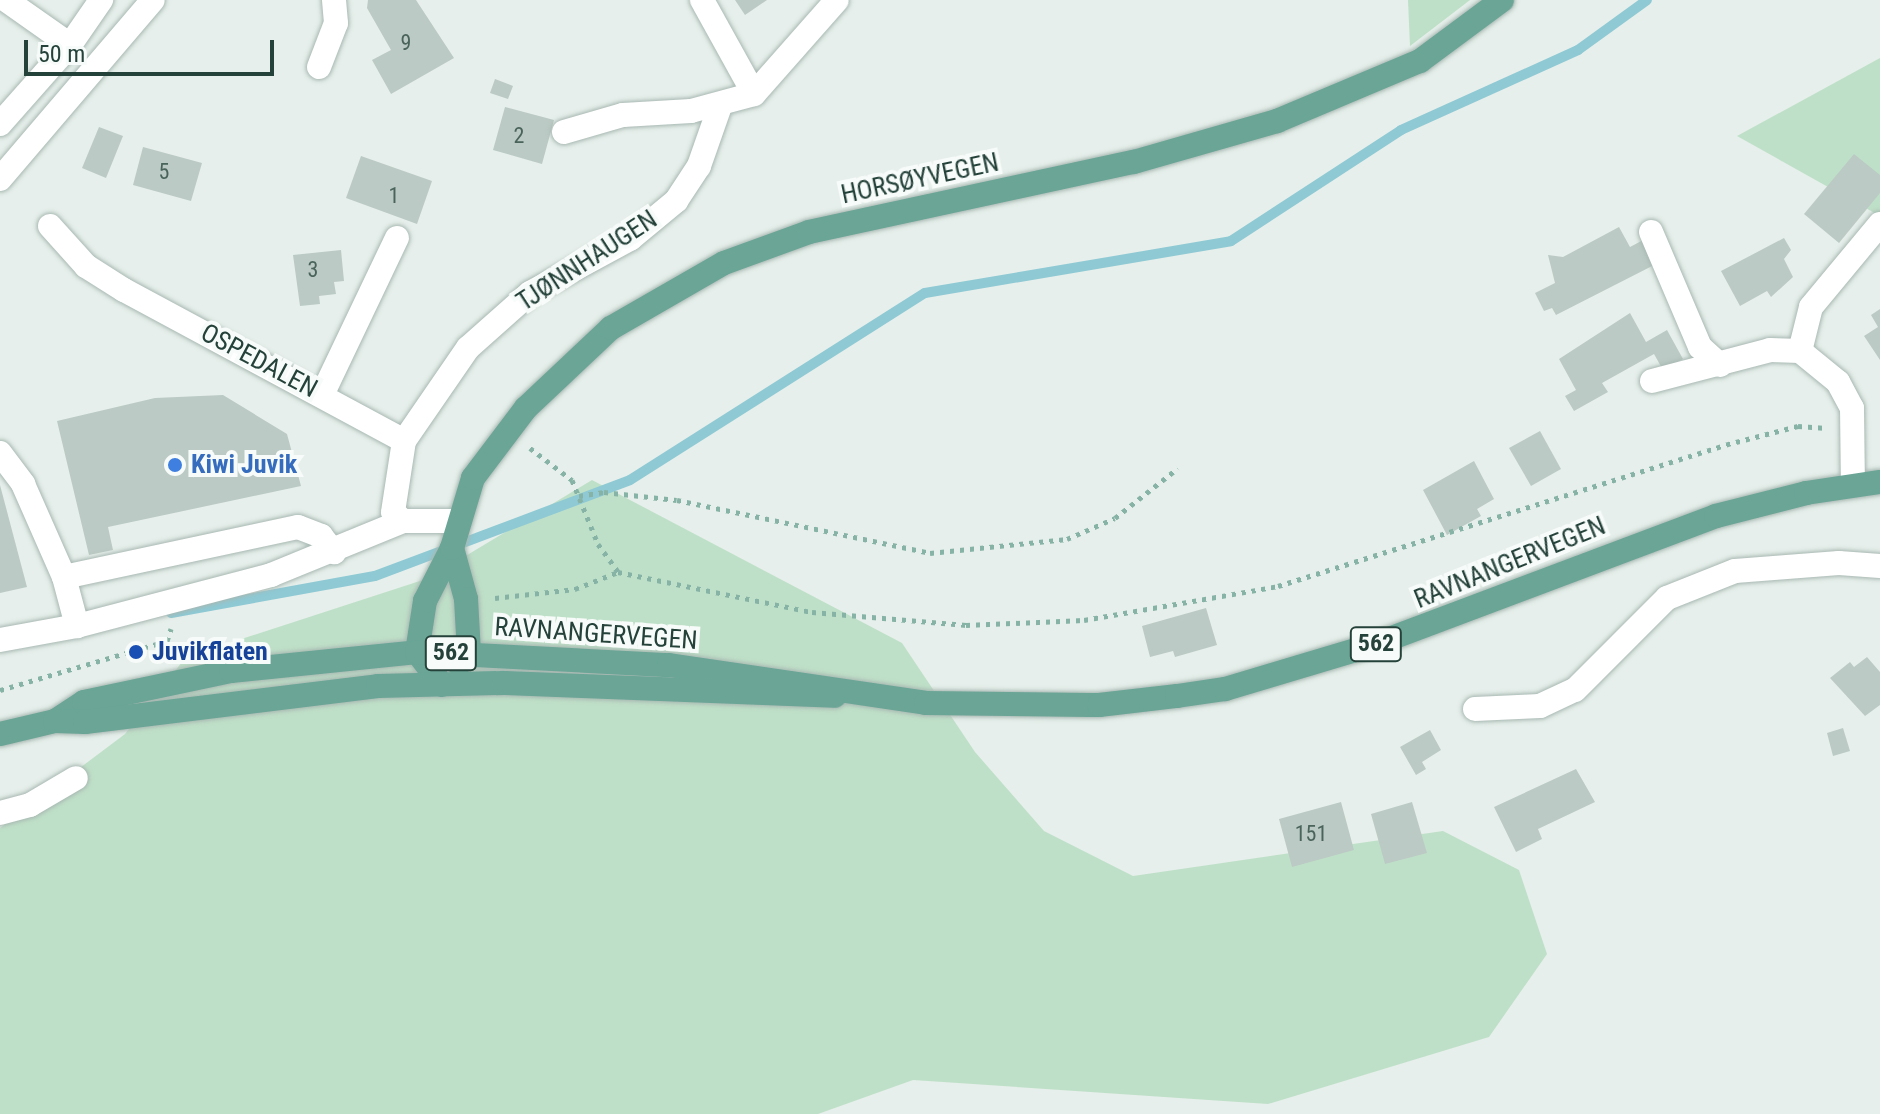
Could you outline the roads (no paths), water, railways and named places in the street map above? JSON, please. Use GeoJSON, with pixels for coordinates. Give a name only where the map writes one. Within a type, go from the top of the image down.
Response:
{"type":"FeatureCollection","features":[{"type":"Feature","properties":{"kind":"main road","name":"HORSØYVEGEN"},"geometry":{"type":"LineString","coordinates":[[417,652],[425,601],[452,548],[457,521],[473,478],[504,435],[551,381],[611,328],[724,263],[859,219],[1080,174],[1232,136],[1420,61],[1502,0]]}},
{"type":"Feature","properties":{"kind":"main road","name":"RAVNANGERVEGEN"},"geometry":{"type":"LineString","coordinates":[[0,734],[55,721],[85,722],[378,686],[606,686],[808,698],[853,694],[1041,707],[1099,705],[1225,689],[1373,645],[1716,516],[1853,485],[1880,482]]}},
{"type":"Feature","properties":{"kind":"main road","name":"HORSØYVEGEN"},"geometry":{"type":"LineString","coordinates":[[452,548],[466,599],[469,653]]}},
{"type":"Feature","properties":{"kind":"main road","name":"RAVNANGERVEGEN"},"geometry":{"type":"LineString","coordinates":[[55,721],[84,702],[231,671],[417,652],[669,665],[811,682],[853,694]]}},
{"type":"Feature","properties":{"kind":"main road"},"geometry":{"type":"LineString","coordinates":[[417,652],[442,685],[469,653]]}},
{"type":"Feature","properties":{"kind":"street"},"geometry":{"type":"LineString","coordinates":[[6,0],[70,45]]}},
{"type":"Feature","properties":{"kind":"street"},"geometry":{"type":"LineString","coordinates":[[0,124],[70,45],[101,0]]}},
{"type":"Feature","properties":{"kind":"street"},"geometry":{"type":"LineString","coordinates":[[4,165],[153,0]]}},
{"type":"Feature","properties":{"kind":"street"},"geometry":{"type":"LineString","coordinates":[[319,67],[336,23],[334,0]]}},
{"type":"Feature","properties":{"kind":"street"},"geometry":{"type":"LineString","coordinates":[[702,0],[754,94]]}},
{"type":"Feature","properties":{"kind":"street"},"geometry":{"type":"LineString","coordinates":[[564,132],[623,115],[720,106],[754,94],[837,0]]}},
{"type":"Feature","properties":{"kind":"street","name":"TJØNNHAUGEN"},"geometry":{"type":"LineString","coordinates":[[404,441],[468,348],[519,302],[630,239],[676,201],[699,166],[720,106]]}},
{"type":"Feature","properties":{"kind":"street"},"geometry":{"type":"LineString","coordinates":[[1800,351],[1811,307],[1880,224]]}},
{"type":"Feature","properties":{"kind":"street","name":"OSPEDALEN"},"geometry":{"type":"LineString","coordinates":[[50,226],[86,266],[124,290],[404,441]]}},
{"type":"Feature","properties":{"kind":"street"},"geometry":{"type":"LineString","coordinates":[[1651,232],[1700,347],[1720,365]]}},
{"type":"Feature","properties":{"kind":"street"},"geometry":{"type":"LineString","coordinates":[[322,395],[397,238]]}},
{"type":"Feature","properties":{"kind":"street"},"geometry":{"type":"LineString","coordinates":[[1652,381],[1770,350],[1800,351],[1838,382],[1852,408],[1853,485]]}},
{"type":"Feature","properties":{"kind":"street"},"geometry":{"type":"LineString","coordinates":[[403,521],[393,512],[404,441]]}},
{"type":"Feature","properties":{"kind":"street"},"geometry":{"type":"LineString","coordinates":[[0,453],[23,484],[64,577],[77,626]]}},
{"type":"Feature","properties":{"kind":"street"},"geometry":{"type":"LineString","coordinates":[[0,640],[77,626],[181,599],[334,552],[403,521],[457,521]]}},
{"type":"Feature","properties":{"kind":"street"},"geometry":{"type":"LineString","coordinates":[[64,577],[298,527],[321,536],[334,552]]}},
{"type":"Feature","properties":{"kind":"street"},"geometry":{"type":"LineString","coordinates":[[1475,709],[1540,706],[1575,690],[1667,598],[1708,580],[1735,571],[1839,563],[1880,566]]}},
{"type":"Feature","properties":{"kind":"street"},"geometry":{"type":"LineString","coordinates":[[0,813],[30,805],[76,778]]}},
{"type":"Feature","properties":{"kind":"waterway"},"geometry":{"type":"LineString","coordinates":[[171,613],[375,576],[630,480],[925,293],[1231,241],[1401,130],[1578,50],[1647,0]]}},
{"type":"Feature","properties":{"kind":"place","name":"Kiwi Juvik"},"geometry":{"type":"Point","coordinates":[175,465]}},
{"type":"Feature","properties":{"kind":"place","name":"Juvikflaten"},"geometry":{"type":"Point","coordinates":[136,652]}}]}
